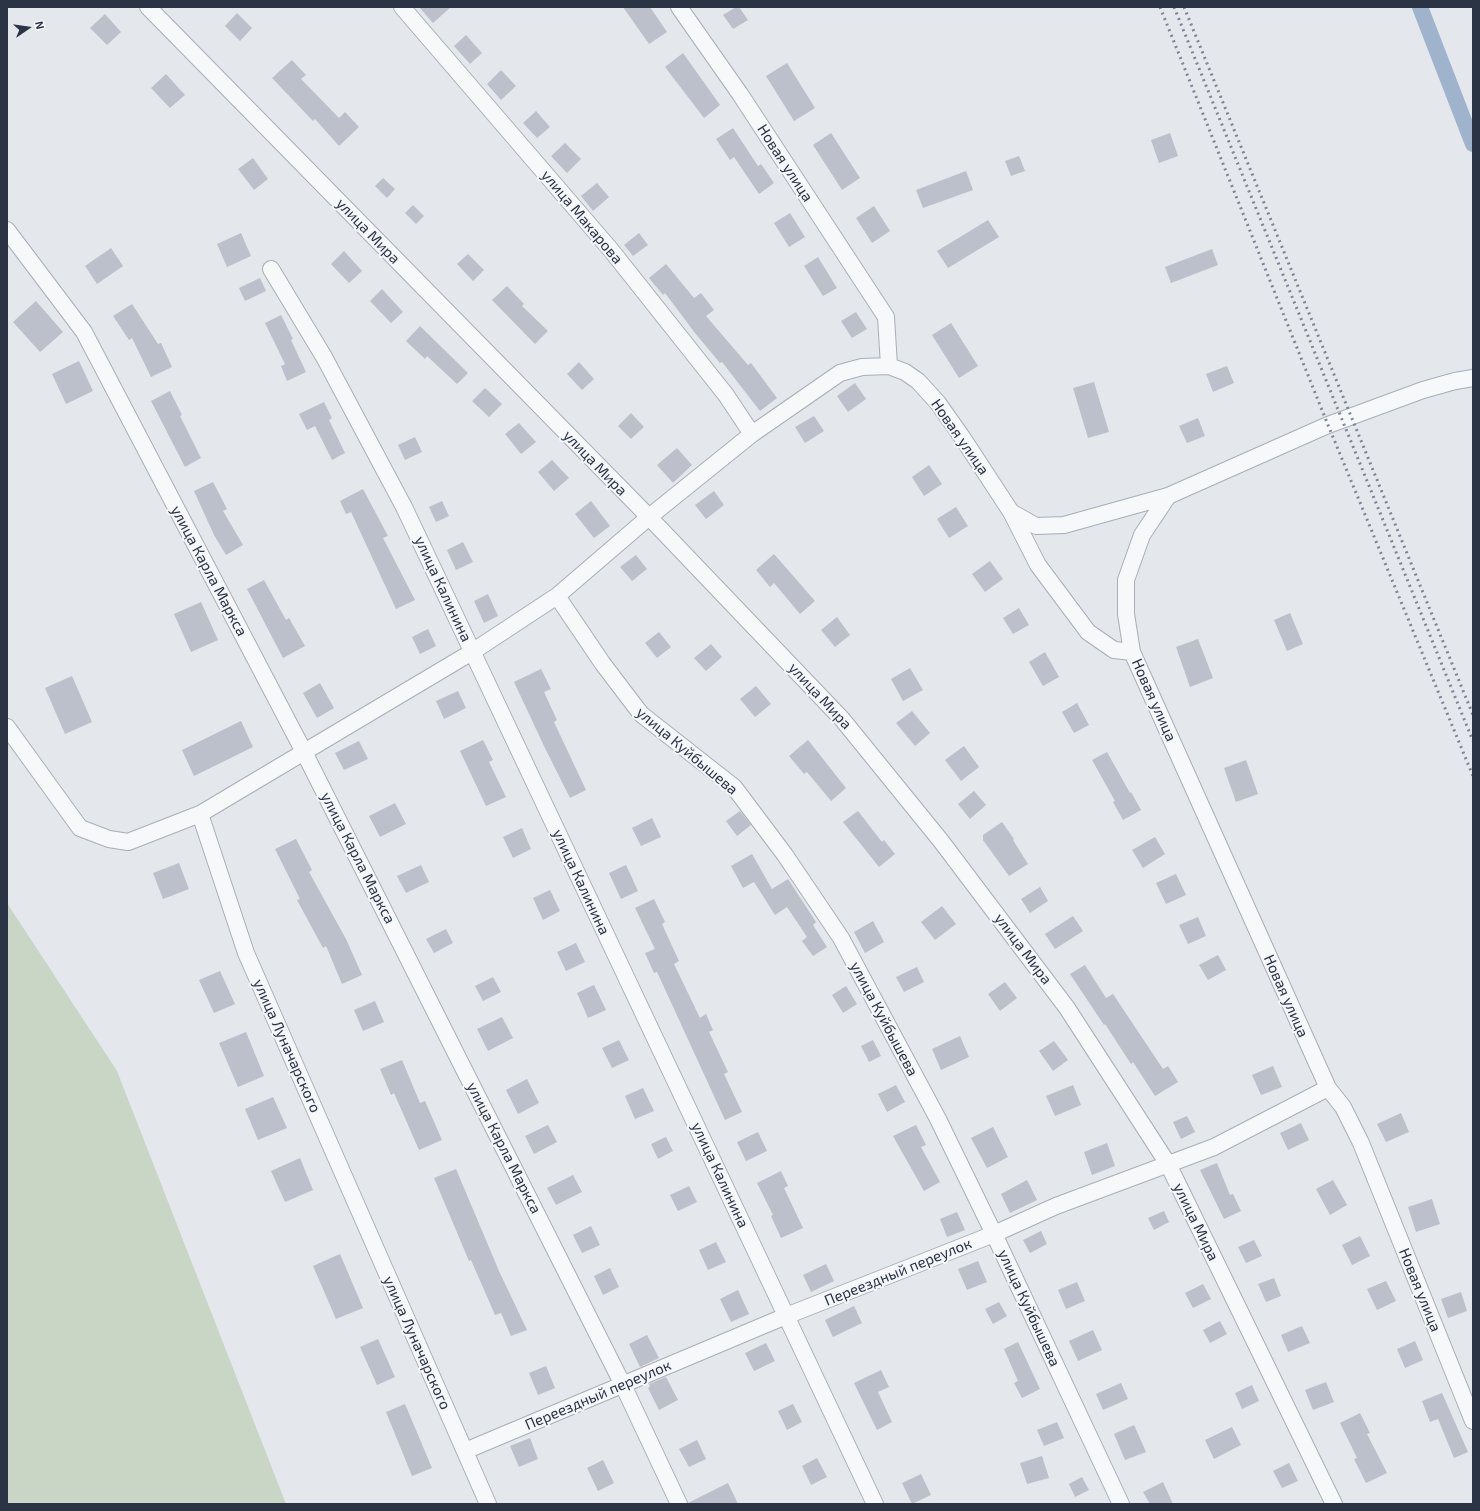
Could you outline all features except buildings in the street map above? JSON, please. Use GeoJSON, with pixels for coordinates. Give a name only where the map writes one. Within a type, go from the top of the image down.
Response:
{"type":"FeatureCollection","features":[{"type":"Feature","properties":{"kind":"street","name":"улица Мира"},"geometry":{"type":"LineString","coordinates":[[148,7],[649,517],[842,719],[921,817],[1068,1008],[1168,1164],[1334,1504]]}},
{"type":"Feature","properties":{"kind":"street","name":"улица Макарова"},"geometry":{"type":"LineString","coordinates":[[402,7],[611,250],[726,395],[752,434]]}},
{"type":"Feature","properties":{"kind":"street","name":"Новая улица"},"geometry":{"type":"LineString","coordinates":[[679,7],[740,94],[886,317],[889,366],[905,372],[918,382],[938,403],[962,437],[1010,512],[1038,565],[1088,632],[1114,650],[1132,652],[1328,1088],[1343,1107],[1361,1143],[1473,1421]]}},
{"type":"Feature","properties":{"kind":"street","name":"улица Карла Маркса"},"geometry":{"type":"LineString","coordinates":[[7,230],[84,332],[304,752],[623,1385],[679,1504]]}},
{"type":"Feature","properties":{"kind":"street","name":"улица Калинина"},"geometry":{"type":"LineString","coordinates":[[271,269],[324,357],[404,507],[875,1504]]}},
{"type":"Feature","properties":{"kind":"street"},"geometry":{"type":"LineString","coordinates":[[7,728],[80,828],[109,839],[128,842],[200,814],[472,652],[557,596],[649,517],[752,434],[840,374],[862,367],[889,366]]}},
{"type":"Feature","properties":{"kind":"street"},"geometry":{"type":"LineString","coordinates":[[1010,512],[1036,526],[1064,525],[1168,496],[1328,425],[1423,390],[1455,381],[1473,378]]}},
{"type":"Feature","properties":{"kind":"street"},"geometry":{"type":"LineString","coordinates":[[1132,652],[1126,614],[1126,580],[1142,536],[1168,496]]}},
{"type":"Feature","properties":{"kind":"street","name":"улица Куйбышева"},"geometry":{"type":"LineString","coordinates":[[557,596],[603,664],[641,714],[734,786],[785,855],[841,938],[938,1119],[994,1234],[1121,1504]]}},
{"type":"Feature","properties":{"kind":"street","name":"улица Луначарского"},"geometry":{"type":"LineString","coordinates":[[200,814],[246,953],[488,1504]]}},
{"type":"Feature","properties":{"kind":"street","name":"Переездный переулок"},"geometry":{"type":"LineString","coordinates":[[465,1451],[786,1316],[994,1234],[1056,1206],[1214,1147],[1328,1088]]}},
{"type":"Feature","properties":{"kind":"green space"},"geometry":{"type":"Polygon","coordinates":[[[7,903],[117,1071],[286,1504],[7,1504],[7,903]]]}},
{"type":"Feature","properties":{"kind":"waterway"},"geometry":{"type":"LineString","coordinates":[[1420,7],[1473,144]]}},
{"type":"Feature","properties":{"kind":"railway"},"geometry":{"type":"LineString","coordinates":[[1160,7],[1328,425],[1473,776]]}},
{"type":"Feature","properties":{"kind":"railway"},"geometry":{"type":"LineString","coordinates":[[1174,7],[1473,741]]}},
{"type":"Feature","properties":{"kind":"railway"},"geometry":{"type":"LineString","coordinates":[[1184,7],[1473,715]]}}]}
